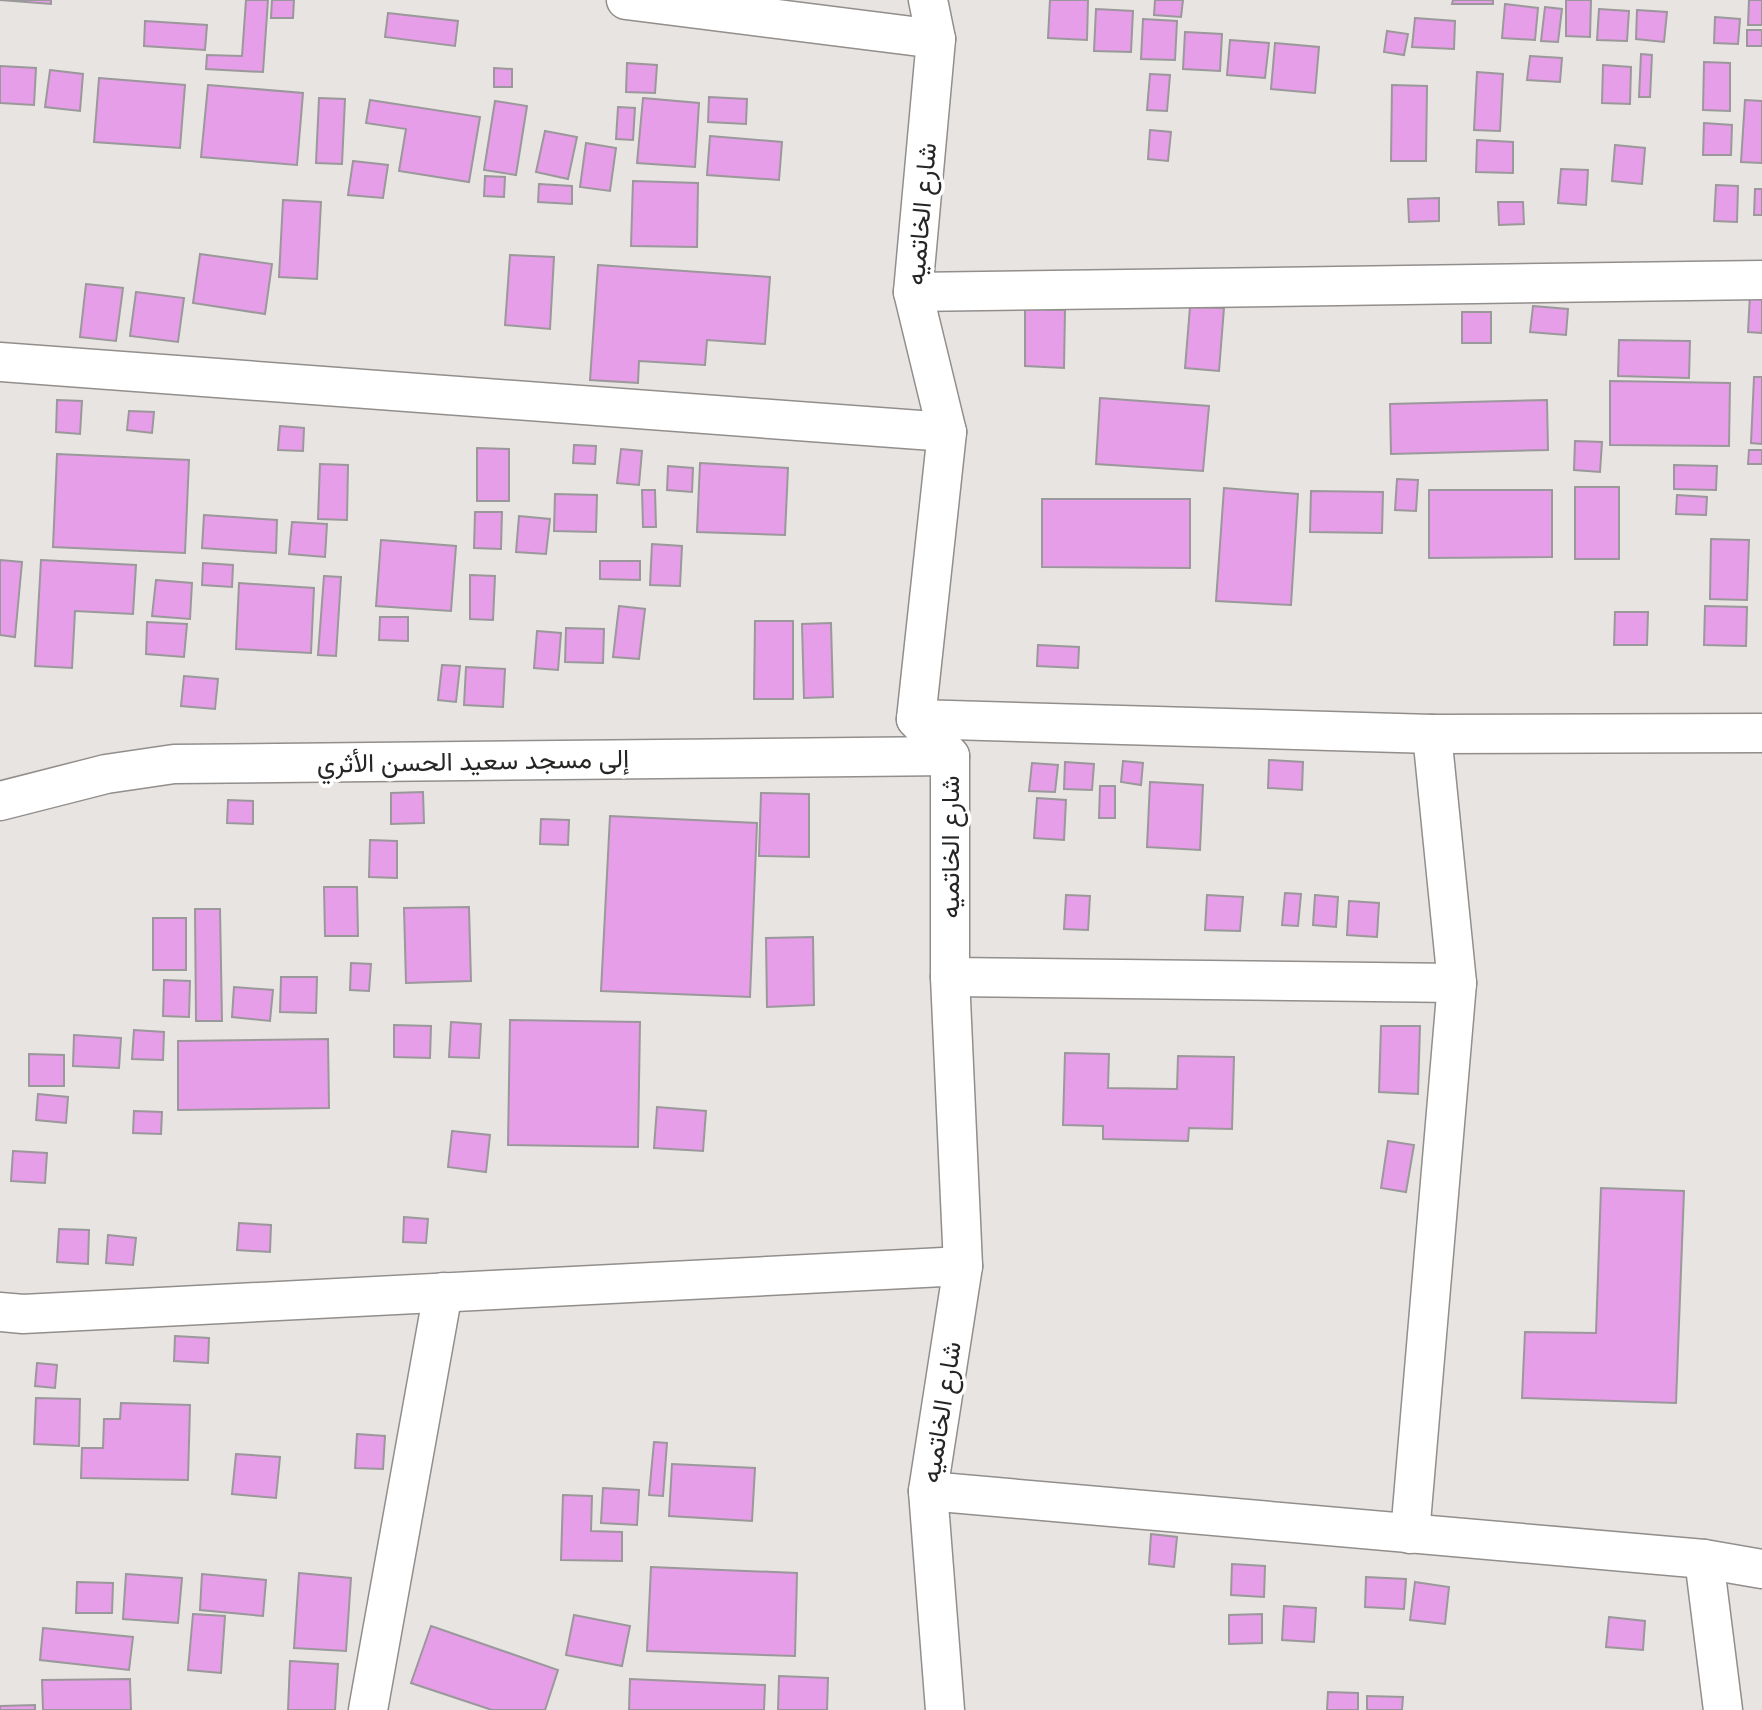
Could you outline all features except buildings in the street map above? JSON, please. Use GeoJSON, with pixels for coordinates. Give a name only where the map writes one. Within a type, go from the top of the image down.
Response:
{"type":"FeatureCollection","features":[{"type":"Feature","properties":{"kind":"street"},"geometry":{"type":"LineString","coordinates":[[626,0],[936,40]]}},
{"type":"Feature","properties":{"kind":"street","name":"شارع الخاتميه"},"geometry":{"type":"LineString","coordinates":[[928,0],[936,40],[913,292],[947,432],[916,719],[950,756],[950,977],[963,1266],[928,1491],[945,1710]]}},
{"type":"Feature","properties":{"kind":"street"},"geometry":{"type":"LineString","coordinates":[[913,292],[1762,280]]}},
{"type":"Feature","properties":{"kind":"street"},"geometry":{"type":"LineString","coordinates":[[0,362],[947,432]]}},
{"type":"Feature","properties":{"kind":"street"},"geometry":{"type":"LineString","coordinates":[[916,719],[1432,734],[1762,733]]}},
{"type":"Feature","properties":{"kind":"street"},"geometry":{"type":"LineString","coordinates":[[1410,1534],[1457,983],[1432,734]]}},
{"type":"Feature","properties":{"kind":"street","name":"إلى مسجد سعيد الحسن الأثري"},"geometry":{"type":"LineString","coordinates":[[0,801],[106,774],[174,764],[950,756]]}},
{"type":"Feature","properties":{"kind":"street"},"geometry":{"type":"LineString","coordinates":[[950,977],[1457,983]]}},
{"type":"Feature","properties":{"kind":"street"},"geometry":{"type":"LineString","coordinates":[[0,1312],[23,1314],[963,1266]]}},
{"type":"Feature","properties":{"kind":"street"},"geometry":{"type":"LineString","coordinates":[[368,1710],[443,1292]]}},
{"type":"Feature","properties":{"kind":"street"},"geometry":{"type":"LineString","coordinates":[[928,1491],[1704,1559],[1762,1569]]}},
{"type":"Feature","properties":{"kind":"street"},"geometry":{"type":"LineString","coordinates":[[1704,1559],[1723,1710]]}}]}
